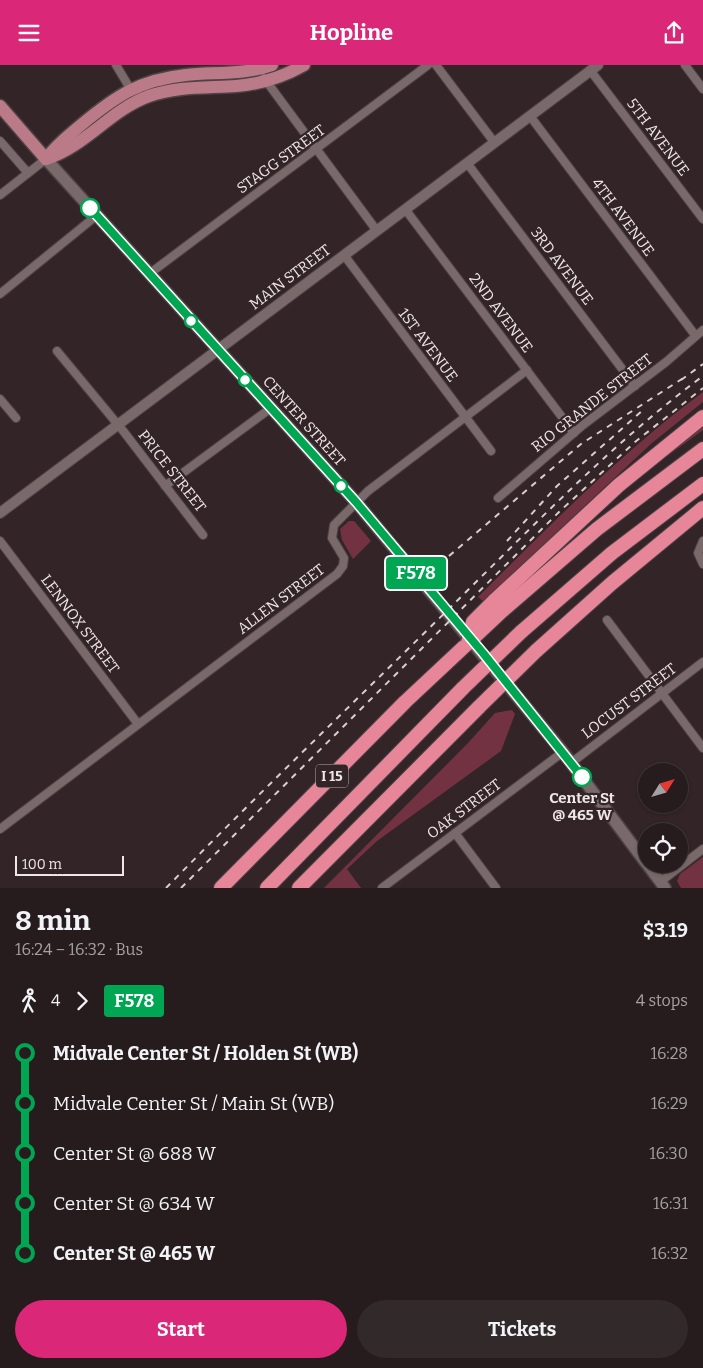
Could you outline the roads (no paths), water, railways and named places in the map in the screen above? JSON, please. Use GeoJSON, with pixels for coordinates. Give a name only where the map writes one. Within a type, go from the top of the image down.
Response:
{"type":"FeatureCollection","features":[{"type":"Feature","properties":{"kind":"highway"},"geometry":{"type":"LineString","coordinates":[[498,606],[619,485],[703,417]]}},
{"type":"Feature","properties":{"kind":"highway","name":"I 15"},"geometry":{"type":"LineString","coordinates":[[221,888],[468,643],[498,606],[703,449]]}},
{"type":"Feature","properties":{"kind":"highway","name":"I 15"},"geometry":{"type":"LineString","coordinates":[[268,888],[520,632],[612,553],[703,484]]}},
{"type":"Feature","properties":{"kind":"highway"},"geometry":{"type":"LineString","coordinates":[[300,888],[536,651],[612,583],[703,508]]}},
{"type":"Feature","properties":{"kind":"main road"},"geometry":{"type":"LineString","coordinates":[[46,159],[57,144],[106,104],[131,89],[174,77],[258,70],[272,65]]}},
{"type":"Feature","properties":{"kind":"main road"},"geometry":{"type":"LineString","coordinates":[[46,159],[66,153],[120,111],[149,96],[174,89],[236,86],[266,81],[304,65]]}},
{"type":"Feature","properties":{"kind":"main road","name":"CENTER STREET"},"geometry":{"type":"LineString","coordinates":[[0,106],[96,216],[356,502],[483,653],[563,752],[638,852]]}},
{"type":"Feature","properties":{"kind":"main road","name":"CENTER STREET"},"geometry":{"type":"LineString","coordinates":[[654,873],[663,885]]}},
{"type":"Feature","properties":{"kind":"street"},"geometry":{"type":"LineString","coordinates":[[116,65],[131,89]]}},
{"type":"Feature","properties":{"kind":"street","name":"STAGG STREET"},"geometry":{"type":"LineString","coordinates":[[149,274],[428,65]]}},
{"type":"Feature","properties":{"kind":"street"},"geometry":{"type":"LineString","coordinates":[[436,65],[494,143]]}},
{"type":"Feature","properties":{"kind":"street"},"geometry":{"type":"LineString","coordinates":[[685,65],[703,89]]}},
{"type":"Feature","properties":{"kind":"street","name":"MAIN STREET"},"geometry":{"type":"LineString","coordinates":[[0,513],[594,68]]}},
{"type":"Feature","properties":{"kind":"street","name":"5TH AVENUE"},"geometry":{"type":"LineString","coordinates":[[594,68],[703,219]]}},
{"type":"Feature","properties":{"kind":"street"},"geometry":{"type":"LineString","coordinates":[[258,70],[377,231]]}},
{"type":"Feature","properties":{"kind":"street","name":"4TH AVENUE"},"geometry":{"type":"LineString","coordinates":[[530,116],[695,335]]}},
{"type":"Feature","properties":{"kind":"street"},"geometry":{"type":"LineString","coordinates":[[0,141],[28,173]]}},
{"type":"Feature","properties":{"kind":"street"},"geometry":{"type":"LineString","coordinates":[[0,195],[46,159]]}},
{"type":"Feature","properties":{"kind":"street","name":"3RD AVENUE"},"geometry":{"type":"LineString","coordinates":[[467,163],[635,386]]}},
{"type":"Feature","properties":{"kind":"street","name":"2ND AVENUE"},"geometry":{"type":"LineString","coordinates":[[406,209],[574,433]]}},
{"type":"Feature","properties":{"kind":"street"},"geometry":{"type":"LineString","coordinates":[[0,294],[96,216]]}},
{"type":"Feature","properties":{"kind":"street","name":"1ST AVENUE"},"geometry":{"type":"LineString","coordinates":[[344,255],[491,451]]}},
{"type":"Feature","properties":{"kind":"street","name":"RIO GRANDE STREET"},"geometry":{"type":"LineString","coordinates":[[498,498],[574,433],[703,330]]}},
{"type":"Feature","properties":{"kind":"street","name":"PRICE STREET"},"geometry":{"type":"LineString","coordinates":[[57,351],[203,535]]}},
{"type":"Feature","properties":{"kind":"street","name":"ALLEN STREET"},"geometry":{"type":"LineString","coordinates":[[0,829],[340,571],[344,558],[332,538],[331,531],[334,525],[356,502],[527,370]]}},
{"type":"Feature","properties":{"kind":"street"},"geometry":{"type":"LineString","coordinates":[[0,399],[16,418]]}},
{"type":"Feature","properties":{"kind":"street"},"geometry":{"type":"LineString","coordinates":[[0,415],[8,409]]}},
{"type":"Feature","properties":{"kind":"street"},"geometry":{"type":"LineString","coordinates":[[165,486],[271,409]]}},
{"type":"Feature","properties":{"kind":"street","name":"LENNOX STREET"},"geometry":{"type":"LineString","coordinates":[[0,541],[138,724]]}},
{"type":"Feature","properties":{"kind":"street"},"geometry":{"type":"LineString","coordinates":[[703,542],[698,553],[703,564]]}},
{"type":"Feature","properties":{"kind":"street"},"geometry":{"type":"LineString","coordinates":[[607,620],[703,748]]}},
{"type":"Feature","properties":{"kind":"street","name":"LOCUST STREET"},"geometry":{"type":"LineString","coordinates":[[571,763],[703,661]]}},
{"type":"Feature","properties":{"kind":"street","name":"OAK STREET"},"geometry":{"type":"LineString","coordinates":[[382,888],[563,752]]}},
{"type":"Feature","properties":{"kind":"street"},"geometry":{"type":"LineString","coordinates":[[455,833],[496,888]]}},
{"type":"Feature","properties":{"kind":"street"},"geometry":{"type":"LineString","coordinates":[[663,885],[703,849]]}},
{"type":"Feature","properties":{"kind":"railway"},"geometry":{"type":"LineString","coordinates":[[681,380],[703,364]]}},
{"type":"Feature","properties":{"kind":"railway"},"geometry":{"type":"LineString","coordinates":[[166,888],[555,504],[641,425],[703,376]]}},
{"type":"Feature","properties":{"kind":"railway"},"geometry":{"type":"LineString","coordinates":[[449,556],[581,444],[685,377]]}},
{"type":"Feature","properties":{"kind":"railway"},"geometry":{"type":"LineString","coordinates":[[181,888],[559,512],[635,442],[703,388]]}},
{"type":"Feature","properties":{"kind":"railway"},"geometry":{"type":"LineString","coordinates":[[507,541],[557,486],[642,411]]}},
{"type":"Feature","properties":{"kind":"place","name":"Center St @ 465 W"},"geometry":{"type":"Point","coordinates":[582,777]}}]}
